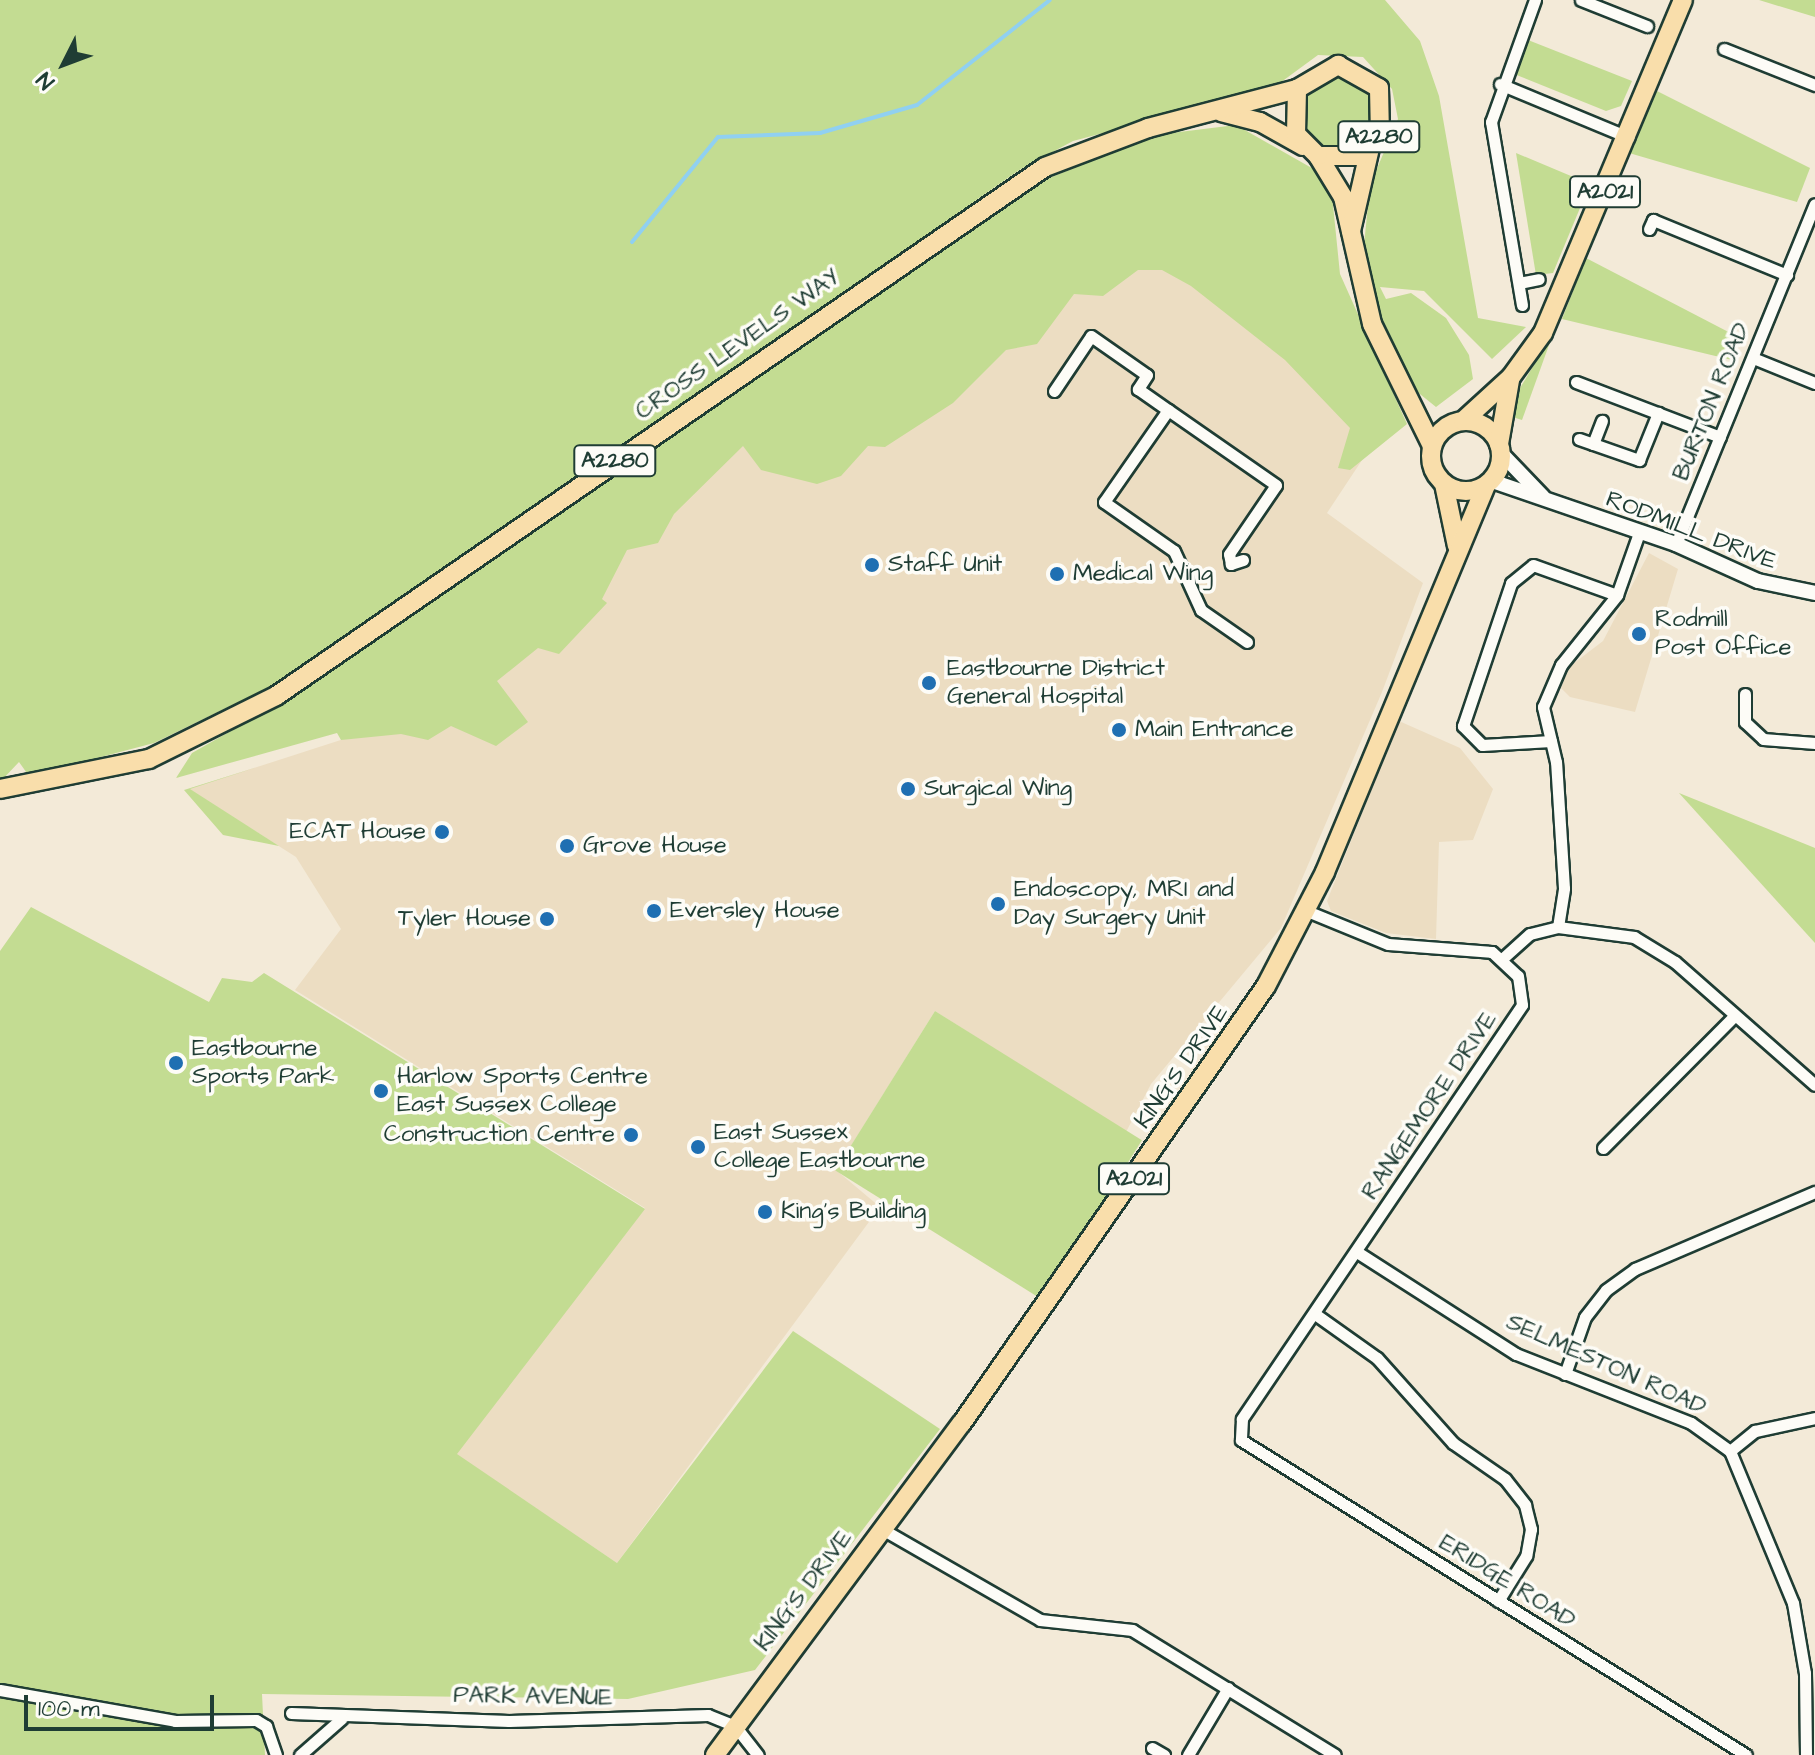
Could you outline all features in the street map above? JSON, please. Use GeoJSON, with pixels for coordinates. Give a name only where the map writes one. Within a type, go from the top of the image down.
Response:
{"type":"FeatureCollection","features":[{"type":"Feature","properties":{"kind":"main road","name":"A2021"},"geometry":{"type":"LineString","coordinates":[[1460,422],[1511,377],[1553,314],[1683,0]]}},
{"type":"Feature","properties":{"kind":"main road","name":"CROSS LEVELS WAY"},"geometry":{"type":"LineString","coordinates":[[0,789],[135,763],[232,722],[1045,167],[1148,128],[1221,112],[1297,89],[1338,65],[1368,76],[1385,103],[1370,148],[1349,237]]}},
{"type":"Feature","properties":{"kind":"main road","name":"CROSS LEVELS WAY"},"geometry":{"type":"LineString","coordinates":[[1297,89],[1291,119],[1312,152],[1336,179],[1372,324],[1432,446]]}},
{"type":"Feature","properties":{"kind":"main road","name":"CROSS LEVELS WAY"},"geometry":{"type":"LineString","coordinates":[[1221,112],[1260,122],[1312,152]]}},
{"type":"Feature","properties":{"kind":"main road","name":"A2280"},"geometry":{"type":"LineString","coordinates":[[1312,152],[1346,160],[1370,148]]}},
{"type":"Feature","properties":{"kind":"main road","name":"A2021"},"geometry":{"type":"LineString","coordinates":[[1500,449],[1511,377]]}},
{"type":"Feature","properties":{"kind":"main road"},"geometry":{"type":"LineString","coordinates":[[1414,405],[1489,429],[1500,449],[1489,483],[1468,492],[1444,484]]}},
{"type":"Feature","properties":{"kind":"main road"},"geometry":{"type":"LineString","coordinates":[[1458,548],[1444,484],[1432,468],[1432,446],[1460,422]]}},
{"type":"Feature","properties":{"kind":"main road","name":"A2021"},"geometry":{"type":"LineString","coordinates":[[1458,548],[1489,483]]}},
{"type":"Feature","properties":{"kind":"main road","name":"KING'S DRIVE"},"geometry":{"type":"LineString","coordinates":[[715,1755],[882,1529],[1232,1037],[1307,911],[1458,548]]}},
{"type":"Feature","properties":{"kind":"street"},"geometry":{"type":"LineString","coordinates":[[1522,305],[1491,122],[1500,84],[1535,0]]}},
{"type":"Feature","properties":{"kind":"street"},"geometry":{"type":"LineString","coordinates":[[1581,0],[1647,26]]}},
{"type":"Feature","properties":{"kind":"street"},"geometry":{"type":"LineString","coordinates":[[1724,49],[1815,85]]}},
{"type":"Feature","properties":{"kind":"street"},"geometry":{"type":"LineString","coordinates":[[1500,84],[1628,137]]}},
{"type":"Feature","properties":{"kind":"street","name":"BURTON ROAD"},"geometry":{"type":"LineString","coordinates":[[1676,544],[1815,204]]}},
{"type":"Feature","properties":{"kind":"street"},"geometry":{"type":"LineString","coordinates":[[1649,229],[1653,220],[1787,275]]}},
{"type":"Feature","properties":{"kind":"street"},"geometry":{"type":"LineString","coordinates":[[1519,283],[1539,279]]}},
{"type":"Feature","properties":{"kind":"street"},"geometry":{"type":"LineString","coordinates":[[1054,391],[1091,336],[1147,375],[1138,389],[1276,485],[1229,554],[1231,564],[1243,560]]}},
{"type":"Feature","properties":{"kind":"street"},"geometry":{"type":"LineString","coordinates":[[1753,358],[1815,383]]}},
{"type":"Feature","properties":{"kind":"street"},"geometry":{"type":"LineString","coordinates":[[1576,382],[1720,437]]}},
{"type":"Feature","properties":{"kind":"street"},"geometry":{"type":"LineString","coordinates":[[1168,410],[1104,502],[1174,551],[1201,610],[1247,642]]}},
{"type":"Feature","properties":{"kind":"street"},"geometry":{"type":"LineString","coordinates":[[1579,439],[1642,462],[1658,413]]}},
{"type":"Feature","properties":{"kind":"street"},"geometry":{"type":"LineString","coordinates":[[1593,444],[1602,421]]}},
{"type":"Feature","properties":{"kind":"street","name":"RODMILL DRIVE"},"geometry":{"type":"LineString","coordinates":[[1500,449],[1518,478],[1553,504]]}},
{"type":"Feature","properties":{"kind":"street","name":"RODMILL DRIVE"},"geometry":{"type":"LineString","coordinates":[[1489,483],[1676,544],[1758,581],[1815,593]]}},
{"type":"Feature","properties":{"kind":"street"},"geometry":{"type":"LineString","coordinates":[[1558,927],[1564,888],[1551,741],[1543,707],[1552,680],[1617,595],[1639,533]]}},
{"type":"Feature","properties":{"kind":"street"},"geometry":{"type":"LineString","coordinates":[[1551,741],[1482,745],[1463,726],[1511,583],[1533,565],[1617,595]]}},
{"type":"Feature","properties":{"kind":"street"},"geometry":{"type":"LineString","coordinates":[[1745,694],[1745,722],[1763,739],[1815,743]]}},
{"type":"Feature","properties":{"kind":"street"},"geometry":{"type":"LineString","coordinates":[[1307,911],[1388,944],[1481,949],[1503,958],[1530,934],[1558,927],[1634,937],[1675,962],[1815,1085]]}},
{"type":"Feature","properties":{"kind":"street","name":"RANGEMORE DRIVE"},"geometry":{"type":"LineString","coordinates":[[1245,1447],[1242,1419],[1513,1027],[1522,986],[1503,958]]}},
{"type":"Feature","properties":{"kind":"street"},"geometry":{"type":"LineString","coordinates":[[1603,1148],[1734,1016]]}},
{"type":"Feature","properties":{"kind":"street"},"geometry":{"type":"LineString","coordinates":[[1565,1374],[1585,1317],[1606,1290],[1635,1269],[1815,1192]]}},
{"type":"Feature","properties":{"kind":"street","name":"SELMESTON ROAD"},"geometry":{"type":"LineString","coordinates":[[1357,1252],[1516,1354],[1691,1423],[1730,1451]]}},
{"type":"Feature","properties":{"kind":"street"},"geometry":{"type":"LineString","coordinates":[[1315,1314],[1377,1358],[1453,1443],[1505,1479],[1525,1505],[1531,1529],[1526,1556],[1498,1601]]}},
{"type":"Feature","properties":{"kind":"street"},"geometry":{"type":"LineString","coordinates":[[1806,1755],[1805,1673],[1793,1603],[1730,1451],[1755,1431],[1815,1418]]}},
{"type":"Feature","properties":{"kind":"street","name":"ERIDGE ROAD"},"geometry":{"type":"LineString","coordinates":[[1245,1447],[1746,1755]]}},
{"type":"Feature","properties":{"kind":"street"},"geometry":{"type":"LineString","coordinates":[[882,1529],[1028,1615],[1132,1630],[1335,1755]]}},
{"type":"Feature","properties":{"kind":"street"},"geometry":{"type":"LineString","coordinates":[[1188,1755],[1228,1688]]}},
{"type":"Feature","properties":{"kind":"street"},"geometry":{"type":"LineString","coordinates":[[0,1690],[175,1721],[256,1720],[266,1726],[276,1755]]}},
{"type":"Feature","properties":{"kind":"street","name":"PARK AVENUE"},"geometry":{"type":"LineString","coordinates":[[291,1713],[341,1719],[708,1715],[735,1726]]}},
{"type":"Feature","properties":{"kind":"street"},"geometry":{"type":"LineString","coordinates":[[300,1755],[341,1719]]}},
{"type":"Feature","properties":{"kind":"street"},"geometry":{"type":"LineString","coordinates":[[735,1726],[758,1755]]}},
{"type":"Feature","properties":{"kind":"street"},"geometry":{"type":"LineString","coordinates":[[1152,1748],[1164,1755]]}},
{"type":"Feature","properties":{"kind":"shaded area","name":"Eastbourne District General Hospital"},"geometry":{"type":"Polygon","coordinates":[[[1130,233],[1370,422],[1370,448],[1327,513],[1423,583],[1382,692],[1281,928],[1151,1084],[1126,1132],[935,1011],[836,1170],[880,1207],[617,1563],[456,1454],[645,1208],[295,990],[341,929],[296,857],[189,789],[443,707],[719,450],[1130,233]]]}},
{"type":"Feature","properties":{"kind":"shaded area"},"geometry":{"type":"Polygon","coordinates":[[[1649,553],[1678,569],[1635,712],[1570,697],[1561,688],[1569,667],[1603,641],[1649,553]]]}},
{"type":"Feature","properties":{"kind":"shaded area"},"geometry":{"type":"Polygon","coordinates":[[[1399,721],[1460,748],[1493,789],[1473,840],[1439,842],[1436,939],[1386,933],[1331,911],[1327,901],[1399,721]]]}},
{"type":"Feature","properties":{"kind":"green space"},"geometry":{"type":"Polygon","coordinates":[[[0,0],[1385,0],[1420,41],[1439,96],[1478,318],[1526,327],[1492,359],[1424,291],[1380,287],[1386,299],[1411,293],[1446,318],[1469,355],[1473,379],[1436,407],[1410,386],[1382,334],[1363,255],[1370,185],[1398,119],[1392,89],[1363,57],[1318,55],[1273,88],[1073,141],[1021,169],[294,675],[154,743],[29,776],[19,762],[0,782],[0,0]]]}},
{"type":"Feature","properties":{"kind":"green space"},"geometry":{"type":"Polygon","coordinates":[[[1759,0],[1815,0],[1815,17],[1759,0]]]}},
{"type":"Feature","properties":{"kind":"green space"},"geometry":{"type":"Polygon","coordinates":[[[1528,40],[1632,81],[1621,106],[1606,111],[1514,74],[1528,40]]]}},
{"type":"Feature","properties":{"kind":"green space"},"geometry":{"type":"Polygon","coordinates":[[[1337,77],[1358,83],[1368,93],[1374,114],[1368,135],[1358,145],[1337,151],[1316,145],[1306,135],[1300,114],[1306,93],[1316,83],[1337,77]]]}},
{"type":"Feature","properties":{"kind":"green space"},"geometry":{"type":"Polygon","coordinates":[[[1655,90],[1810,168],[1797,202],[1629,153],[1655,90]]]}},
{"type":"Feature","properties":{"kind":"green space"},"geometry":{"type":"Polygon","coordinates":[[[1236,125],[1317,171],[1332,195],[1340,274],[1407,424],[1350,470],[1338,468],[1350,428],[1285,360],[1191,286],[1162,270],[1138,270],[1103,296],[1074,294],[1037,344],[1006,350],[953,403],[885,447],[868,446],[841,476],[817,484],[761,470],[743,446],[674,514],[658,543],[627,550],[602,599],[607,603],[559,654],[538,648],[497,681],[528,722],[496,746],[451,726],[428,740],[401,734],[341,740],[337,733],[176,778],[192,753],[296,694],[1032,185],[1155,135],[1236,125]]]}},
{"type":"Feature","properties":{"kind":"green space"},"geometry":{"type":"Polygon","coordinates":[[[1516,153],[1590,184],[1553,273],[1536,275],[1516,153]]]}},
{"type":"Feature","properties":{"kind":"green space"},"geometry":{"type":"Polygon","coordinates":[[[1586,258],[1740,338],[1732,360],[1562,319],[1586,258]]]}},
{"type":"Feature","properties":{"kind":"green space"},"geometry":{"type":"Polygon","coordinates":[[[1554,331],[1522,420],[1506,415],[1510,405],[1554,331]]]}},
{"type":"Feature","properties":{"kind":"green space"},"geometry":{"type":"Polygon","coordinates":[[[261,766],[190,789],[279,846],[223,835],[184,790],[261,766]]]}},
{"type":"Feature","properties":{"kind":"green space"},"geometry":{"type":"Polygon","coordinates":[[[1679,793],[1815,848],[1815,943],[1679,793]]]}},
{"type":"Feature","properties":{"kind":"green space"},"geometry":{"type":"Polygon","coordinates":[[[31,907],[209,1002],[222,978],[252,982],[264,973],[645,1209],[457,1454],[617,1563],[793,1331],[940,1429],[755,1670],[628,1699],[262,1694],[265,1755],[0,1755],[0,951],[31,907]]]}},
{"type":"Feature","properties":{"kind":"green space"},"geometry":{"type":"Polygon","coordinates":[[[935,1011],[1142,1140],[1042,1300],[835,1170],[935,1011]]]}},
{"type":"Feature","properties":{"kind":"waterway"},"geometry":{"type":"LineString","coordinates":[[632,242],[718,137],[820,133],[917,105],[1050,0]]}},
{"type":"Feature","properties":{"kind":"place","name":"Staff Unit"},"geometry":{"type":"Point","coordinates":[872,565]}},
{"type":"Feature","properties":{"kind":"place","name":"Medical Wing"},"geometry":{"type":"Point","coordinates":[1057,574]}},
{"type":"Feature","properties":{"kind":"place","name":"Rodmill Post Office"},"geometry":{"type":"Point","coordinates":[1639,634]}},
{"type":"Feature","properties":{"kind":"place","name":"Eastbourne District General Hospital"},"geometry":{"type":"Point","coordinates":[929,683]}},
{"type":"Feature","properties":{"kind":"place","name":"Main Entrance"},"geometry":{"type":"Point","coordinates":[1119,730]}},
{"type":"Feature","properties":{"kind":"place","name":"Surgical Wing"},"geometry":{"type":"Point","coordinates":[908,789]}},
{"type":"Feature","properties":{"kind":"place","name":"ECAT House"},"geometry":{"type":"Point","coordinates":[442,832]}},
{"type":"Feature","properties":{"kind":"place","name":"Grove House"},"geometry":{"type":"Point","coordinates":[567,846]}},
{"type":"Feature","properties":{"kind":"place","name":"Endoscopy, MRI and Day Surgery Unit"},"geometry":{"type":"Point","coordinates":[998,904]}},
{"type":"Feature","properties":{"kind":"place","name":"Eversley House"},"geometry":{"type":"Point","coordinates":[654,911]}},
{"type":"Feature","properties":{"kind":"place","name":"Tyler House"},"geometry":{"type":"Point","coordinates":[547,919]}},
{"type":"Feature","properties":{"kind":"place","name":"Eastbourne Sports Park"},"geometry":{"type":"Point","coordinates":[176,1063]}},
{"type":"Feature","properties":{"kind":"place","name":"Harlow Sports Centre East Sussex College"},"geometry":{"type":"Point","coordinates":[381,1091]}},
{"type":"Feature","properties":{"kind":"place","name":"Construction Centre"},"geometry":{"type":"Point","coordinates":[631,1135]}},
{"type":"Feature","properties":{"kind":"place","name":"East Sussex College Eastbourne"},"geometry":{"type":"Point","coordinates":[698,1147]}},
{"type":"Feature","properties":{"kind":"place","name":"King's Building"},"geometry":{"type":"Point","coordinates":[765,1212]}}]}
